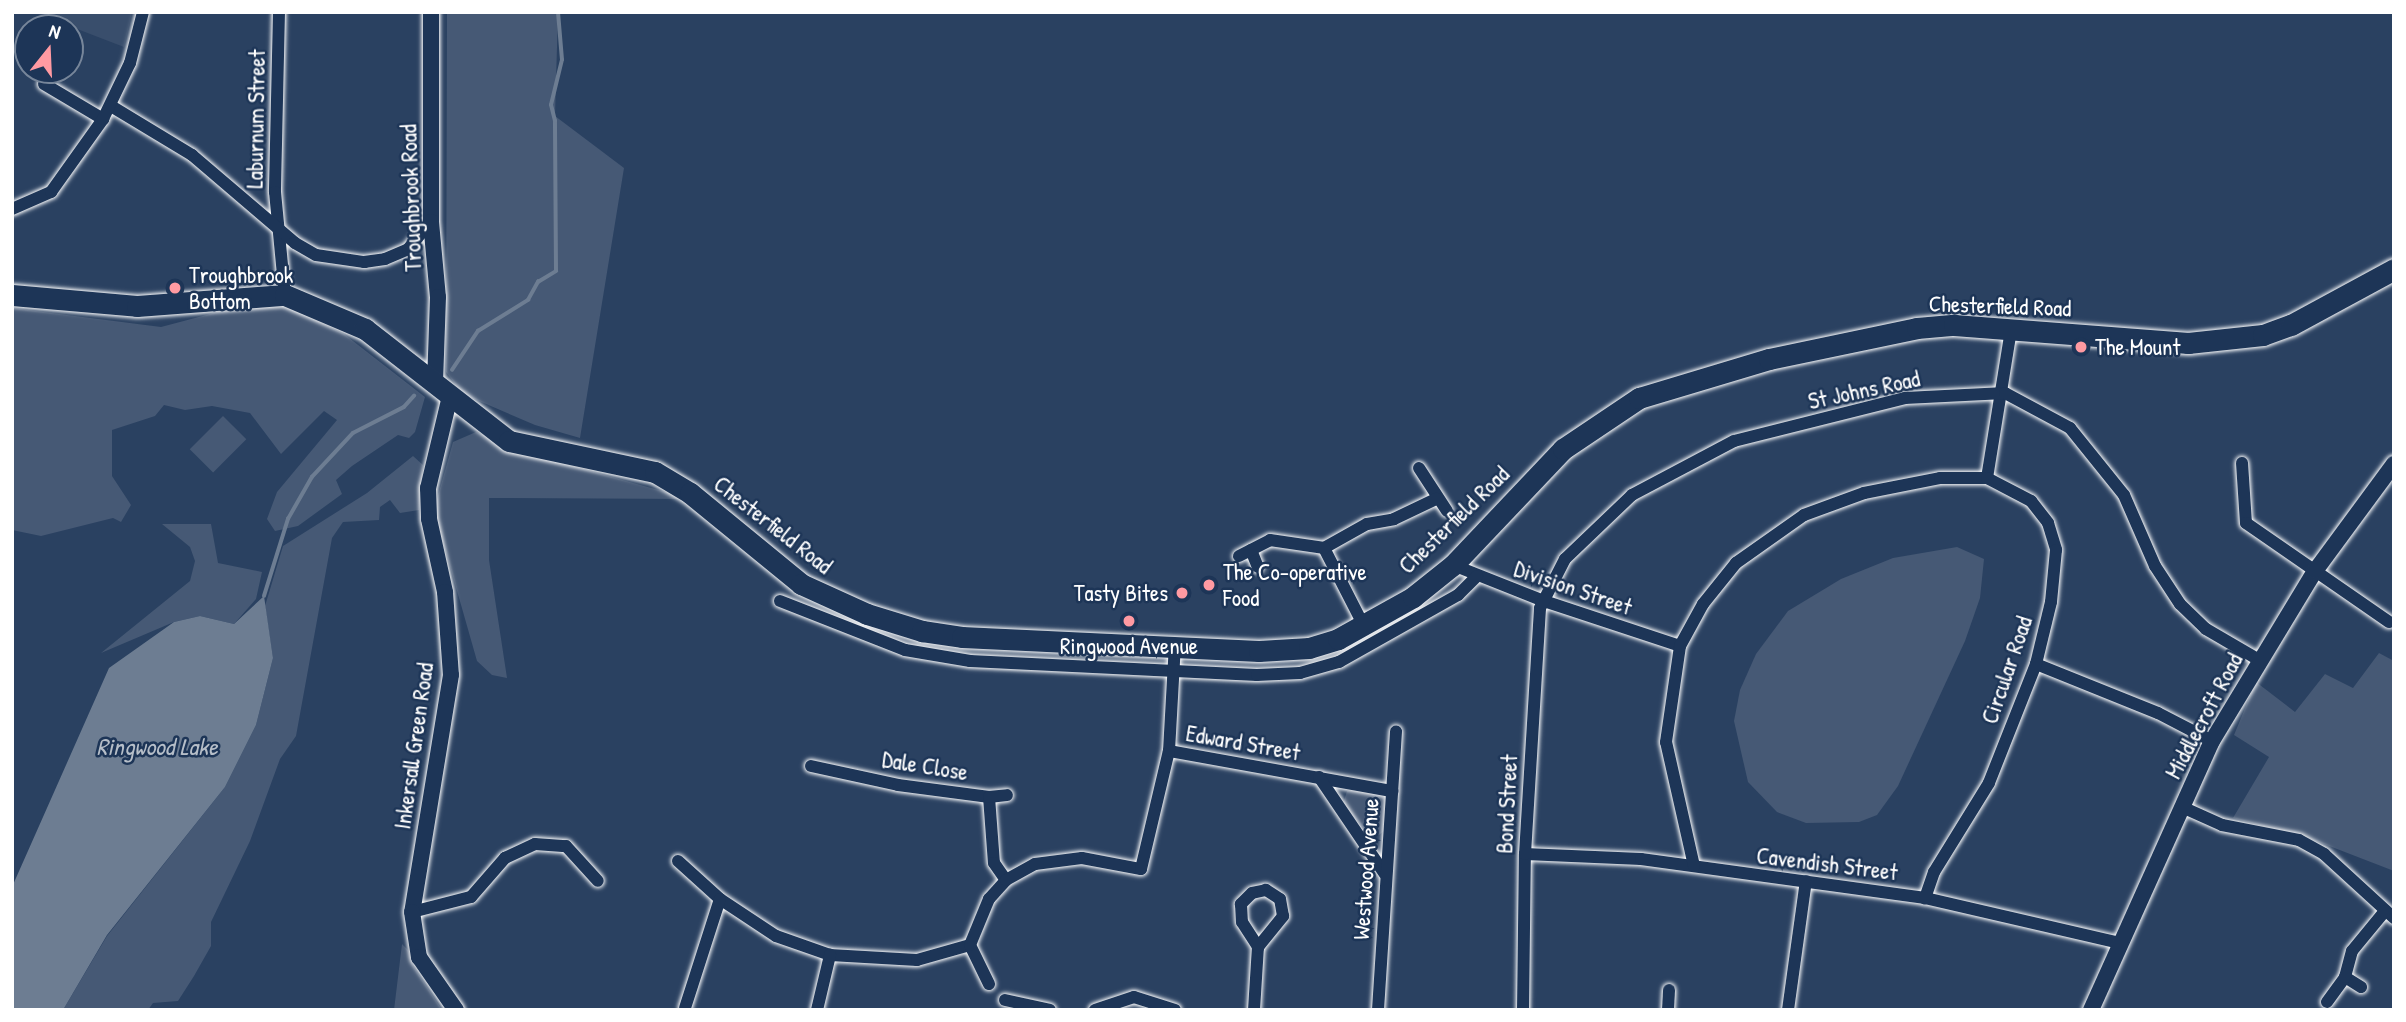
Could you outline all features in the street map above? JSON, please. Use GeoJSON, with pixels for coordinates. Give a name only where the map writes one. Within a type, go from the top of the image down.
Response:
{"type":"FeatureCollection","features":[{"type":"Feature","properties":{"kind":"highway","name":"Chesterfield Road"},"geometry":{"type":"LineString","coordinates":[[285,295],[365,329],[509,441],[655,472],[690,493],[801,584],[867,614],[922,631],[962,637],[1259,651],[1309,648],[1365,628],[1453,565],[1563,449],[1639,398],[1769,359],[1917,328],[2011,330],[2188,343],[2242,339],[2291,325],[2394,269]]}},
{"type":"Feature","properties":{"kind":"highway"},"geometry":{"type":"LineString","coordinates":[[12,295],[137,306],[285,295]]}},
{"type":"Feature","properties":{"kind":"street"},"geometry":{"type":"LineString","coordinates":[[12,209],[51,192],[103,119],[131,63],[143,12]]}},
{"type":"Feature","properties":{"kind":"street","name":"Laburnum Street"},"geometry":{"type":"LineString","coordinates":[[279,12],[277,227],[285,295]]}},
{"type":"Feature","properties":{"kind":"street","name":"Troughbrook Road"},"geometry":{"type":"LineString","coordinates":[[431,12],[431,222],[442,389]]}},
{"type":"Feature","properties":{"kind":"street"},"geometry":{"type":"LineString","coordinates":[[44,84],[103,119]]}},
{"type":"Feature","properties":{"kind":"street"},"geometry":{"type":"LineString","coordinates":[[111,106],[192,155],[277,227],[316,255],[364,262],[408,249],[431,222]]}},
{"type":"Feature","properties":{"kind":"street"},"geometry":{"type":"LineString","coordinates":[[1987,478],[2005,393],[2011,330]]}},
{"type":"Feature","properties":{"kind":"street","name":"Inkersall Green Road"},"geometry":{"type":"LineString","coordinates":[[442,389],[428,488],[429,519],[445,592],[451,675],[412,912],[419,957],[456,1010]]}},
{"type":"Feature","properties":{"kind":"street"},"geometry":{"type":"LineString","coordinates":[[2005,393],[2070,428],[2085,443],[2124,495],[2155,566],[2180,604],[2206,629],[2259,660]]}},
{"type":"Feature","properties":{"kind":"street","name":"St Johns Road"},"geometry":{"type":"LineString","coordinates":[[1544,601],[1565,559],[1632,495],[1734,441],[1905,398],[2005,393]]}},
{"type":"Feature","properties":{"kind":"street"},"geometry":{"type":"LineString","coordinates":[[2242,463],[2246,523],[2389,622]]}},
{"type":"Feature","properties":{"kind":"street","name":"Middlecroft Road"},"geometry":{"type":"LineString","coordinates":[[2091,1010],[2212,741],[2315,571],[2394,464]]}},
{"type":"Feature","properties":{"kind":"street"},"geometry":{"type":"LineString","coordinates":[[1419,468],[1436,499],[1447,511]]}},
{"type":"Feature","properties":{"kind":"street","name":"Circular Road"},"geometry":{"type":"LineString","coordinates":[[1694,866],[1665,742],[1680,646],[1703,604],[1736,562],[1804,515],[1864,493],[1940,478],[1987,478],[2031,501],[2049,523],[2056,550],[2051,602],[2036,664],[1989,783],[1934,872],[1925,898]]}},
{"type":"Feature","properties":{"kind":"street"},"geometry":{"type":"LineString","coordinates":[[1258,567],[1245,553],[1270,540],[1324,548],[1367,524],[1394,519],[1436,499]]}},
{"type":"Feature","properties":{"kind":"street"},"geometry":{"type":"LineString","coordinates":[[1324,548],[1365,628]]}},
{"type":"Feature","properties":{"kind":"street","name":"Division Street"},"geometry":{"type":"LineString","coordinates":[[1453,565],[1544,601],[1680,646]]}},
{"type":"Feature","properties":{"kind":"street"},"geometry":{"type":"LineString","coordinates":[[780,601],[905,650],[970,661],[1175,672],[1300,673],[1339,662],[1458,595],[1477,576]]}},
{"type":"Feature","properties":{"kind":"street","name":"Bond Street"},"geometry":{"type":"LineString","coordinates":[[1522,1010],[1525,854],[1540,608],[1544,601]]}},
{"type":"Feature","properties":{"kind":"street"},"geometry":{"type":"LineString","coordinates":[[989,984],[970,945],[989,899],[1006,880],[1035,864],[1082,858],[1141,869],[1169,751],[1175,645]]}},
{"type":"Feature","properties":{"kind":"street"},"geometry":{"type":"LineString","coordinates":[[2036,664],[2158,713],[2212,741]]}},
{"type":"Feature","properties":{"kind":"street","name":"Westwood Avenue"},"geometry":{"type":"LineString","coordinates":[[1378,1010],[1396,732]]}},
{"type":"Feature","properties":{"kind":"street","name":"Edward Street"},"geometry":{"type":"LineString","coordinates":[[1169,751],[1319,778],[1385,874]]}},
{"type":"Feature","properties":{"kind":"street","name":"Dale Close"},"geometry":{"type":"LineString","coordinates":[[811,766],[898,786],[989,797],[994,863],[1006,880]]}},
{"type":"Feature","properties":{"kind":"street"},"geometry":{"type":"LineString","coordinates":[[1319,778],[1392,791]]}},
{"type":"Feature","properties":{"kind":"street"},"geometry":{"type":"LineString","coordinates":[[989,797],[1007,795]]}},
{"type":"Feature","properties":{"kind":"street"},"geometry":{"type":"LineString","coordinates":[[2182,807],[2222,825],[2300,840],[2324,854],[2389,915],[2352,951],[2345,977],[2326,1002]]}},
{"type":"Feature","properties":{"kind":"street"},"geometry":{"type":"LineString","coordinates":[[412,912],[471,897],[505,858],[535,844],[566,846],[598,881]]}},
{"type":"Feature","properties":{"kind":"street","name":"Cavendish Street"},"geometry":{"type":"LineString","coordinates":[[1525,854],[1694,866],[1925,898],[2120,943]]}},
{"type":"Feature","properties":{"kind":"street"},"geometry":{"type":"LineString","coordinates":[[678,861],[720,899],[776,936],[830,955],[917,960],[970,945]]}},
{"type":"Feature","properties":{"kind":"street"},"geometry":{"type":"LineString","coordinates":[[1788,1010],[1806,881]]}},
{"type":"Feature","properties":{"kind":"street"},"geometry":{"type":"LineString","coordinates":[[685,1008],[720,899]]}},
{"type":"Feature","properties":{"kind":"street"},"geometry":{"type":"LineString","coordinates":[[1254,1010],[1258,947]]}},
{"type":"Feature","properties":{"kind":"street"},"geometry":{"type":"LineString","coordinates":[[817,1010],[830,955]]}},
{"type":"Feature","properties":{"kind":"street"},"geometry":{"type":"LineString","coordinates":[[2345,977],[2361,987]]}},
{"type":"Feature","properties":{"kind":"street"},"geometry":{"type":"LineString","coordinates":[[1668,1010],[1669,990]]}},
{"type":"Feature","properties":{"kind":"street"},"geometry":{"type":"LineString","coordinates":[[1095,1010],[1120,1004],[1134,997],[1175,1010]]}},
{"type":"Feature","properties":{"kind":"street"},"geometry":{"type":"LineString","coordinates":[[1005,1000],[1050,1010]]}},
{"type":"Feature","properties":{"kind":"shaded area"},"geometry":{"type":"Polygon","coordinates":[[[33,12],[132,12],[124,47],[84,32],[84,14],[33,12]]]}},
{"type":"Feature","properties":{"kind":"shaded area"},"geometry":{"type":"Polygon","coordinates":[[[447,12],[558,12],[555,116],[624,168],[580,438],[535,425],[463,394],[446,372],[447,12]]]}},
{"type":"Feature","properties":{"kind":"shaded area"},"geometry":{"type":"Polygon","coordinates":[[[282,304],[344,334],[425,397],[415,432],[409,438],[398,435],[352,466],[336,480],[342,494],[298,526],[275,531],[267,519],[277,492],[337,420],[324,411],[281,454],[250,413],[212,406],[185,410],[164,405],[155,416],[112,430],[112,476],[131,505],[121,522],[113,518],[41,536],[12,530],[12,308],[161,327],[229,309],[282,304]]]}},
{"type":"Feature","properties":{"kind":"shaded area"},"geometry":{"type":"Polygon","coordinates":[[[223,416],[246,439],[213,473],[190,449],[223,416]]]}},
{"type":"Feature","properties":{"kind":"shaded area"},"geometry":{"type":"Polygon","coordinates":[[[476,432],[525,453],[691,499],[489,498],[489,560],[507,678],[492,675],[477,661],[434,510],[453,442],[476,432]]]}},
{"type":"Feature","properties":{"kind":"shaded area"},"geometry":{"type":"Polygon","coordinates":[[[413,456],[423,465],[419,510],[400,513],[390,500],[380,507],[379,520],[343,522],[332,538],[296,736],[280,759],[250,841],[211,922],[211,946],[194,976],[178,1001],[153,1003],[148,1010],[63,1010],[107,936],[225,787],[256,725],[273,658],[265,606],[283,546],[367,493],[413,456]]]}},
{"type":"Feature","properties":{"kind":"shaded area"},"geometry":{"type":"Polygon","coordinates":[[[162,524],[211,524],[218,563],[262,572],[256,599],[234,624],[200,616],[174,622],[101,653],[190,581],[195,561],[190,547],[162,524]]]}},
{"type":"Feature","properties":{"kind":"shaded area"},"geometry":{"type":"Polygon","coordinates":[[[1957,547],[1984,559],[1980,598],[1965,641],[1898,786],[1877,815],[1859,822],[1806,823],[1777,812],[1748,782],[1734,721],[1740,690],[1756,654],[1788,611],[1841,579],[1893,558],[1957,547]]]}},
{"type":"Feature","properties":{"kind":"shaded area"},"geometry":{"type":"Polygon","coordinates":[[[2379,653],[2394,661],[2394,871],[2306,837],[2233,818],[2269,757],[2234,735],[2256,682],[2295,712],[2325,674],[2353,688],[2379,653]]]}},
{"type":"Feature","properties":{"kind":"shaded area"},"geometry":{"type":"Polygon","coordinates":[[[1359,790],[1381,795],[1386,801],[1385,830],[1379,835],[1367,832],[1343,804],[1347,791],[1359,790]]]}},
{"type":"Feature","properties":{"kind":"shaded area"},"geometry":{"type":"Polygon","coordinates":[[[402,944],[408,950],[413,966],[442,1010],[394,1010],[402,944]]]}},
{"type":"Feature","properties":{"kind":"water","name":"Ringwood Lake"},"geometry":{"type":"Polygon","coordinates":[[[264,596],[273,658],[256,725],[225,787],[107,935],[63,1010],[12,1010],[12,887],[109,668],[174,622],[200,616],[234,624],[264,596]]]}},
{"type":"Feature","properties":{"kind":"waterway"},"geometry":{"type":"LineString","coordinates":[[452,370],[478,331],[528,300],[538,282],[556,271],[555,121],[551,105],[562,60],[558,12]]}},
{"type":"Feature","properties":{"kind":"waterway"},"geometry":{"type":"LineString","coordinates":[[264,596],[288,519],[312,477],[353,433],[404,407],[414,396]]}},
{"type":"Feature","properties":{"kind":"place","name":"Troughbrook Bottom"},"geometry":{"type":"Point","coordinates":[175,288]}},
{"type":"Feature","properties":{"kind":"place","name":"The Mount"},"geometry":{"type":"Point","coordinates":[2081,347]}},
{"type":"Feature","properties":{"kind":"place","name":"The Co-operative Food"},"geometry":{"type":"Point","coordinates":[1209,585]}},
{"type":"Feature","properties":{"kind":"place","name":"Tasty Bites"},"geometry":{"type":"Point","coordinates":[1182,593]}},
{"type":"Feature","properties":{"kind":"place","name":"Ringwood Avenue"},"geometry":{"type":"Point","coordinates":[1129,621]}}]}
